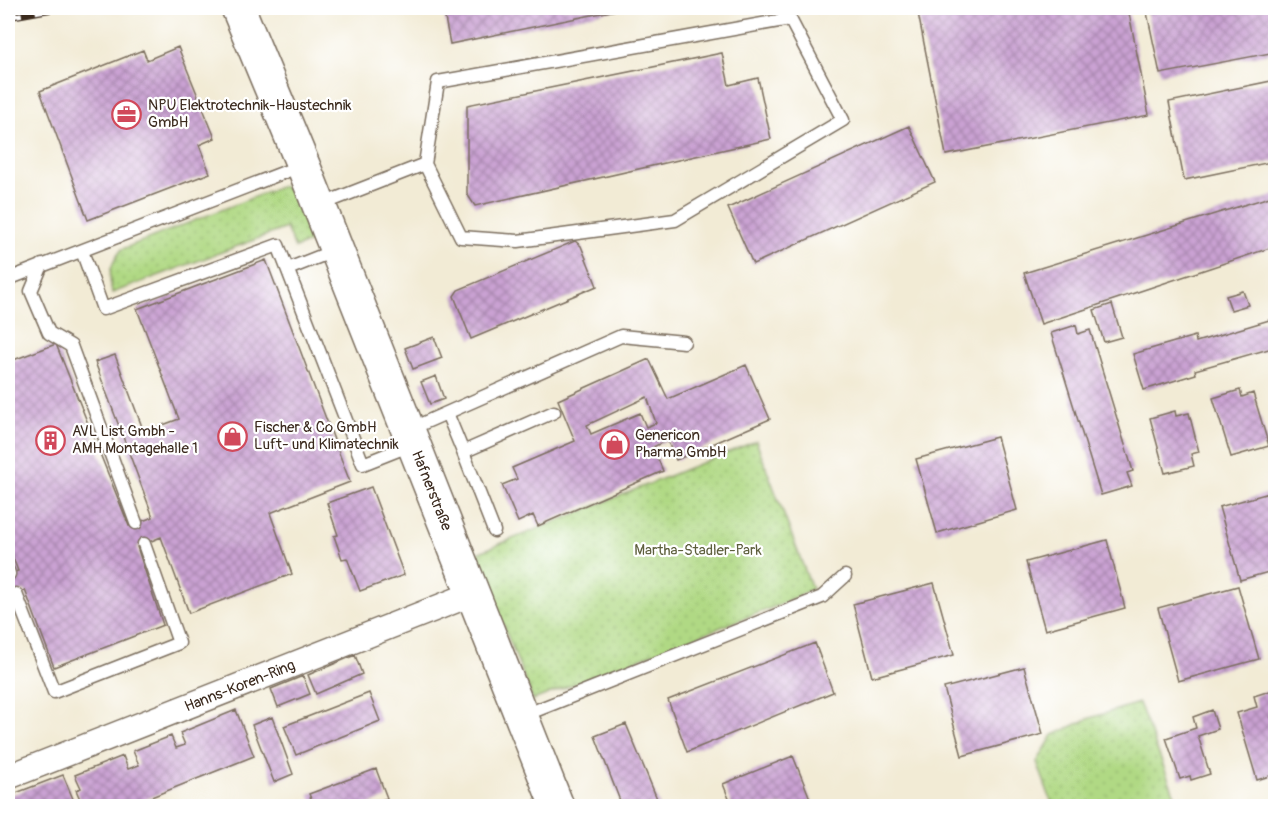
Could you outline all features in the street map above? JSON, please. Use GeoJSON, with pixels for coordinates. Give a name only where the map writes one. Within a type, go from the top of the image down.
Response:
{"type":"FeatureCollection","features":[{"type":"Feature","properties":{"kind":"street","name":"Hafnerstraße"},"geometry":{"type":"LineString","coordinates":[[238,8],[319,205],[557,807]]}},
{"type":"Feature","properties":{"kind":"street","name":"Hanns-Koren-Ring"},"geometry":{"type":"LineString","coordinates":[[8,777],[472,594]]}},
{"type":"Feature","properties":{"kind":"lane"},"geometry":{"type":"LineString","coordinates":[[790,19],[843,120],[675,220],[518,241],[461,237],[425,164],[438,82],[790,19]]}},
{"type":"Feature","properties":{"kind":"lane"},"geometry":{"type":"LineString","coordinates":[[319,205],[425,164]]}},
{"type":"Feature","properties":{"kind":"lane"},"geometry":{"type":"LineString","coordinates":[[8,279],[303,165]]}},
{"type":"Feature","properties":{"kind":"lane"},"geometry":{"type":"LineString","coordinates":[[82,251],[103,309],[278,245],[363,464],[447,413],[621,336],[684,342]]}},
{"type":"Feature","properties":{"kind":"lane"},"geometry":{"type":"LineString","coordinates":[[288,269],[336,250]]}},
{"type":"Feature","properties":{"kind":"lane"},"geometry":{"type":"LineString","coordinates":[[42,265],[31,291],[49,333],[71,346],[136,523]]}},
{"type":"Feature","properties":{"kind":"lane"},"geometry":{"type":"LineString","coordinates":[[463,452],[554,412]]}},
{"type":"Feature","properties":{"kind":"lane"},"geometry":{"type":"LineString","coordinates":[[447,413],[494,531]]}},
{"type":"Feature","properties":{"kind":"lane"},"geometry":{"type":"LineString","coordinates":[[16,594],[54,692],[179,643],[144,544]]}},
{"type":"Feature","properties":{"kind":"lane"},"geometry":{"type":"LineString","coordinates":[[521,717],[822,597],[845,576]]}},
{"type":"Feature","properties":{"kind":"green space"},"geometry":{"type":"Polygon","coordinates":[[[282,186],[293,190],[312,241],[295,248],[286,228],[112,293],[111,270],[122,249],[282,186]]]}},
{"type":"Feature","properties":{"kind":"green space","name":"Martha-Stadler-Park"},"geometry":{"type":"Polygon","coordinates":[[[756,441],[812,589],[781,604],[533,700],[475,554],[756,441]]]}},
{"type":"Feature","properties":{"kind":"green space"},"geometry":{"type":"Polygon","coordinates":[[[1139,703],[1179,806],[1053,806],[1037,762],[1053,735],[1090,718],[1139,703]]]}},
{"type":"Feature","properties":{"kind":"building"},"geometry":{"type":"Polygon","coordinates":[[[443,8],[620,8],[621,9],[450,44],[443,8]]]}},
{"type":"Feature","properties":{"kind":"building"},"geometry":{"type":"Polygon","coordinates":[[[917,8],[1128,8],[1149,115],[946,155],[917,8]]]}},
{"type":"Feature","properties":{"kind":"building"},"geometry":{"type":"Polygon","coordinates":[[[1146,8],[1276,8],[1276,52],[1160,74],[1146,8]]]}},
{"type":"Feature","properties":{"kind":"building","name":"NPU Elektrotechnik-Haustechnik GmbH"},"geometry":{"type":"Polygon","coordinates":[[[178,47],[215,138],[199,145],[210,173],[88,220],[40,91],[143,50],[147,60],[178,47]]]}},
{"type":"Feature","properties":{"kind":"building"},"geometry":{"type":"Polygon","coordinates":[[[722,53],[729,85],[758,78],[771,139],[475,206],[467,194],[467,105],[722,53]]]}},
{"type":"Feature","properties":{"kind":"building"},"geometry":{"type":"Polygon","coordinates":[[[1276,80],[1276,161],[1184,180],[1169,102],[1276,80]]]}},
{"type":"Feature","properties":{"kind":"building"},"geometry":{"type":"Polygon","coordinates":[[[909,126],[935,182],[753,264],[728,208],[909,126]]]}},
{"type":"Feature","properties":{"kind":"building"},"geometry":{"type":"Polygon","coordinates":[[[1276,195],[1276,246],[1041,324],[1024,273],[1276,195]]]}},
{"type":"Feature","properties":{"kind":"building"},"geometry":{"type":"Polygon","coordinates":[[[575,241],[581,246],[597,286],[471,339],[454,296],[458,290],[575,241]]]}},
{"type":"Feature","properties":{"kind":"building"},"geometry":{"type":"Polygon","coordinates":[[[266,260],[350,482],[270,513],[292,574],[189,613],[161,537],[137,547],[163,625],[54,667],[25,590],[8,597],[8,574],[18,571],[8,545],[8,362],[56,344],[129,526],[153,517],[95,362],[115,355],[144,432],[179,419],[137,309],[266,260]]]}},
{"type":"Feature","properties":{"kind":"building"},"geometry":{"type":"Polygon","coordinates":[[[1243,291],[1248,305],[1231,310],[1226,296],[1243,291]]]}},
{"type":"Feature","properties":{"kind":"building"},"geometry":{"type":"Polygon","coordinates":[[[1112,304],[1122,337],[1104,342],[1094,310],[1112,304]]]}},
{"type":"Feature","properties":{"kind":"building"},"geometry":{"type":"Polygon","coordinates":[[[1276,318],[1276,347],[1195,370],[1196,374],[1144,390],[1133,354],[1195,336],[1196,342],[1276,318]]]}},
{"type":"Feature","properties":{"kind":"building"},"geometry":{"type":"Polygon","coordinates":[[[1076,325],[1078,334],[1090,330],[1133,471],[1127,473],[1132,486],[1101,495],[1051,333],[1076,325]]]}},
{"type":"Feature","properties":{"kind":"building"},"geometry":{"type":"Polygon","coordinates":[[[434,337],[442,358],[413,369],[405,348],[434,337]]]}},
{"type":"Feature","properties":{"kind":"building","name":"Genericon Pharma GmbH"},"geometry":{"type":"Polygon","coordinates":[[[649,359],[668,399],[746,365],[770,419],[676,460],[667,440],[653,447],[663,471],[538,526],[533,515],[518,522],[502,485],[517,479],[512,468],[575,441],[558,400],[649,359]],[[647,397],[587,425],[591,434],[640,413],[646,427],[656,423],[647,397]]]}},
{"type":"Feature","properties":{"kind":"building"},"geometry":{"type":"Polygon","coordinates":[[[436,376],[444,399],[430,404],[421,382],[436,376]]]}},
{"type":"Feature","properties":{"kind":"building"},"geometry":{"type":"Polygon","coordinates":[[[1240,390],[1242,397],[1253,393],[1269,446],[1231,457],[1213,398],[1240,390]]]}},
{"type":"Feature","properties":{"kind":"building"},"geometry":{"type":"Polygon","coordinates":[[[1175,411],[1176,416],[1189,413],[1199,452],[1191,454],[1194,466],[1165,473],[1150,418],[1175,411]]]}},
{"type":"Feature","properties":{"kind":"building"},"geometry":{"type":"Polygon","coordinates":[[[997,437],[1017,510],[937,533],[916,459],[997,437]]]}},
{"type":"Feature","properties":{"kind":"building"},"geometry":{"type":"Polygon","coordinates":[[[371,487],[404,575],[360,591],[347,558],[342,559],[334,536],[338,535],[327,503],[371,487]]]}},
{"type":"Feature","properties":{"kind":"building"},"geometry":{"type":"Polygon","coordinates":[[[1276,491],[1276,570],[1240,580],[1219,507],[1276,491]]]}},
{"type":"Feature","properties":{"kind":"building"},"geometry":{"type":"Polygon","coordinates":[[[1107,540],[1125,608],[1045,630],[1026,562],[1107,540]]]}},
{"type":"Feature","properties":{"kind":"building"},"geometry":{"type":"Polygon","coordinates":[[[934,583],[954,655],[872,677],[853,604],[934,583]]]}},
{"type":"Feature","properties":{"kind":"building"},"geometry":{"type":"Polygon","coordinates":[[[1238,586],[1259,659],[1178,681],[1158,608],[1238,586]]]}},
{"type":"Feature","properties":{"kind":"building"},"geometry":{"type":"Polygon","coordinates":[[[815,643],[833,692],[687,752],[668,700],[815,643]]]}},
{"type":"Feature","properties":{"kind":"building"},"geometry":{"type":"Polygon","coordinates":[[[355,655],[362,674],[316,694],[308,675],[355,655]]]}},
{"type":"Feature","properties":{"kind":"building"},"geometry":{"type":"Polygon","coordinates":[[[1024,667],[1043,734],[962,756],[944,688],[1024,667]]]}},
{"type":"Feature","properties":{"kind":"building"},"geometry":{"type":"Polygon","coordinates":[[[303,676],[310,694],[278,707],[271,689],[303,676]]]}},
{"type":"Feature","properties":{"kind":"building"},"geometry":{"type":"Polygon","coordinates":[[[1276,689],[1276,715],[1271,717],[1276,731],[1276,774],[1257,780],[1237,713],[1257,707],[1254,696],[1276,689]]]}},
{"type":"Feature","properties":{"kind":"building"},"geometry":{"type":"Polygon","coordinates":[[[369,693],[380,721],[296,755],[284,726],[369,693]]]}},
{"type":"Feature","properties":{"kind":"building"},"geometry":{"type":"Polygon","coordinates":[[[236,710],[254,756],[129,806],[83,806],[76,790],[81,788],[75,775],[123,756],[128,769],[139,765],[133,751],[171,736],[176,748],[185,745],[180,733],[236,710]]]}},
{"type":"Feature","properties":{"kind":"building"},"geometry":{"type":"Polygon","coordinates":[[[1212,710],[1218,729],[1198,736],[1210,774],[1191,780],[1190,776],[1180,779],[1166,738],[1196,728],[1193,717],[1212,710]]]}},
{"type":"Feature","properties":{"kind":"building"},"geometry":{"type":"Polygon","coordinates":[[[272,717],[293,774],[274,782],[252,725],[272,717]]]}},
{"type":"Feature","properties":{"kind":"building"},"geometry":{"type":"Polygon","coordinates":[[[626,724],[660,806],[622,806],[595,736],[626,724]]]}},
{"type":"Feature","properties":{"kind":"building"},"geometry":{"type":"Polygon","coordinates":[[[793,756],[813,806],[732,806],[723,784],[793,756]]]}},
{"type":"Feature","properties":{"kind":"building"},"geometry":{"type":"Polygon","coordinates":[[[376,769],[387,798],[365,806],[314,806],[309,794],[376,769]]]}},
{"type":"Feature","properties":{"kind":"building"},"geometry":{"type":"Polygon","coordinates":[[[63,775],[76,806],[8,806],[8,796],[63,775]]]}},
{"type":"Feature","properties":{"kind":"railway"},"geometry":{"type":"LineString","coordinates":[[8,17],[58,8]]}},
{"type":"Feature","properties":{"kind":"place","name":"NPU Elektrotechnik-Haustechnik GmbH"},"geometry":{"type":"Point","coordinates":[127,114]}},
{"type":"Feature","properties":{"kind":"place","name":"Fischer & Co GmbH Luft- und Klimatechnik"},"geometry":{"type":"Point","coordinates":[233,436]}},
{"type":"Feature","properties":{"kind":"place","name":"AVL List Gmbh - AMH Montagehalle 1"},"geometry":{"type":"Point","coordinates":[51,440]}},
{"type":"Feature","properties":{"kind":"place","name":"Genericon Pharma GmbH"},"geometry":{"type":"Point","coordinates":[614,444]}}]}
